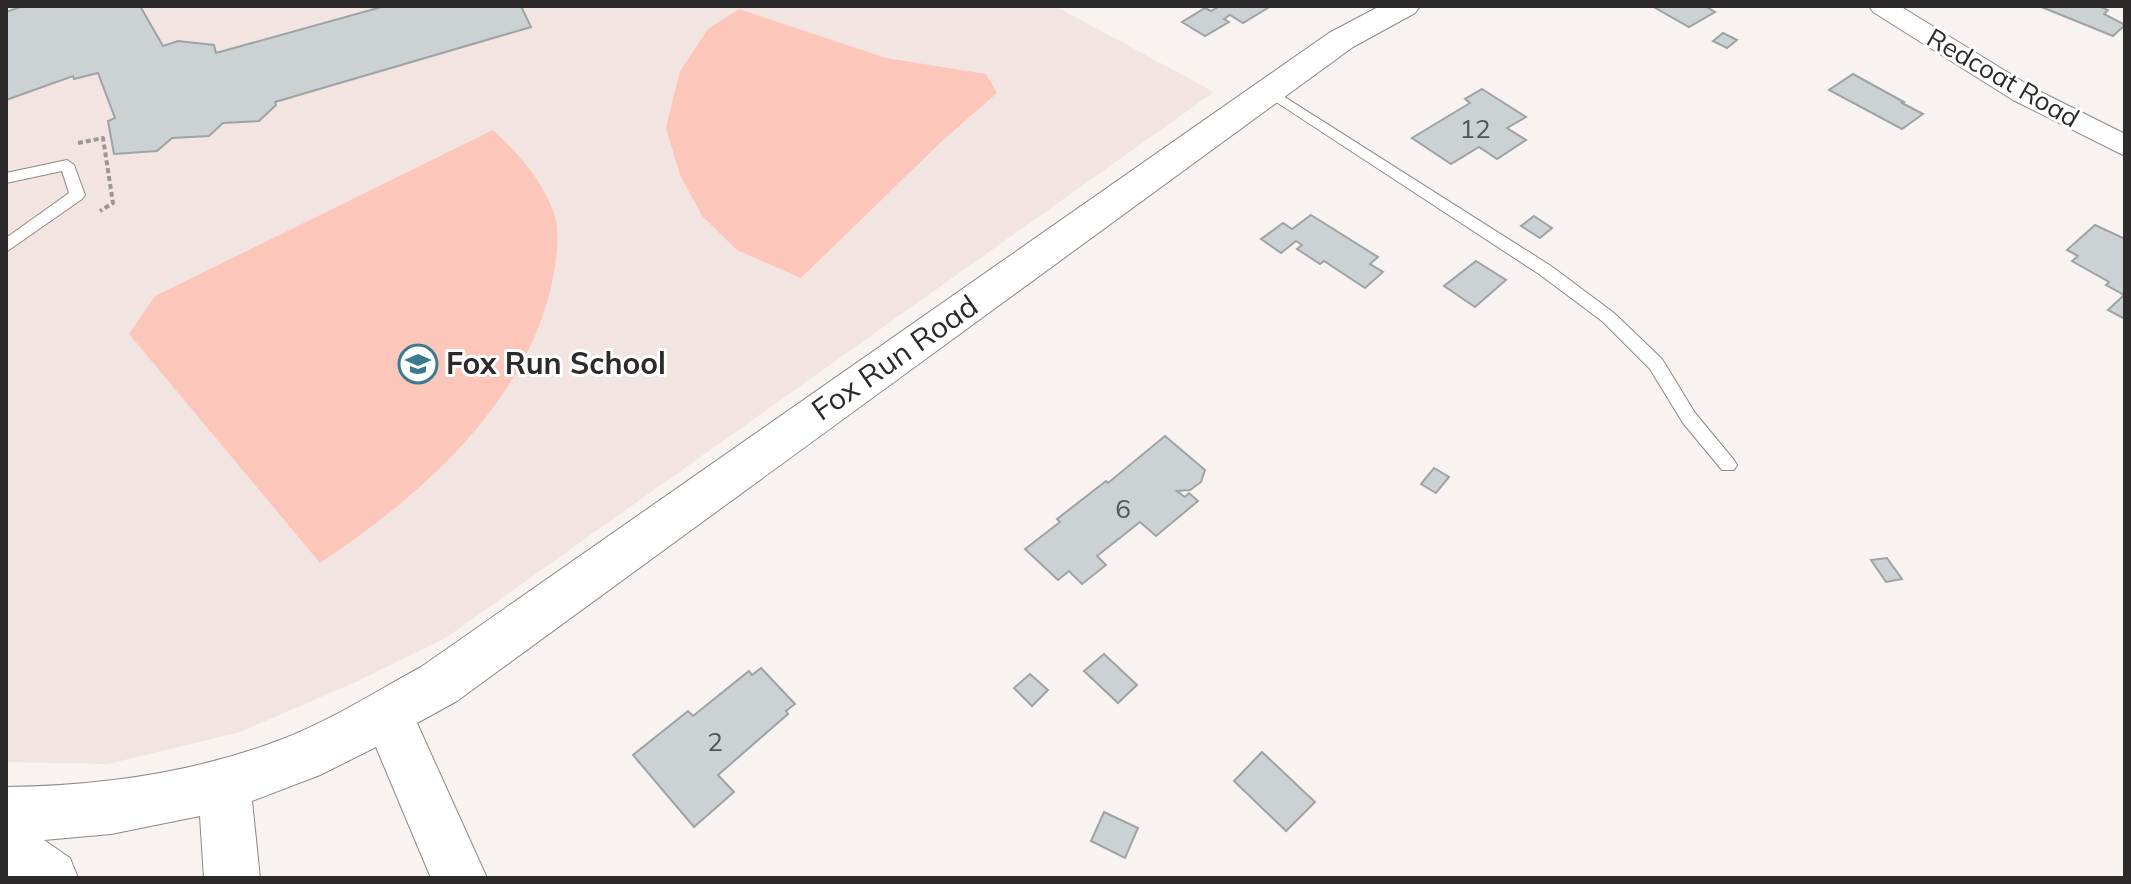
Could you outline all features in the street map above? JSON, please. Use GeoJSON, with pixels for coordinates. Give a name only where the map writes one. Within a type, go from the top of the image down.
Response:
{"type":"FeatureCollection","features":[{"type":"Feature","properties":{"kind":"street","name":"Fox Run Road"},"geometry":{"type":"LineString","coordinates":[[7,816],[140,802],[224,784],[284,764],[439,684],[1341,40],[1404,6]]}},
{"type":"Feature","properties":{"kind":"street","name":"Redcoat Road"},"geometry":{"type":"LineString","coordinates":[[1882,6],[2023,94],[2125,146]]}},
{"type":"Feature","properties":{"kind":"street"},"geometry":{"type":"LineString","coordinates":[[387,713],[459,878]]}},
{"type":"Feature","properties":{"kind":"street"},"geometry":{"type":"LineString","coordinates":[[224,784],[232,878]]}},
{"type":"Feature","properties":{"kind":"street"},"geometry":{"type":"LineString","coordinates":[[7,816],[23,860],[50,878]]}},
{"type":"Feature","properties":{"kind":"lane"},"geometry":{"type":"LineString","coordinates":[[1269,91],[1545,270],[1608,317],[1656,364],[1689,418],[1728,465]]}},
{"type":"Feature","properties":{"kind":"lane"},"geometry":{"type":"LineString","coordinates":[[6,178],[67,165],[77,195],[6,246]]}},
{"type":"Feature","properties":{"kind":"shaded area","name":"Fox Run School"},"geometry":{"type":"Polygon","coordinates":[[[6,6],[1055,6],[1214,92],[447,637],[358,681],[240,732],[108,764],[6,762],[6,6]]]}},
{"type":"Feature","properties":{"kind":"shaded area"},"geometry":{"type":"Polygon","coordinates":[[[739,9],[886,58],[986,74],[997,93],[942,141],[801,278],[737,250],[702,216],[680,175],[666,128],[680,71],[708,29],[739,9]]]}},
{"type":"Feature","properties":{"kind":"shaded area"},"geometry":{"type":"Polygon","coordinates":[[[493,130],[521,158],[536,179],[556,220],[555,266],[542,319],[522,362],[497,403],[467,440],[396,507],[320,563],[129,334],[155,296],[493,130]]]}},
{"type":"Feature","properties":{"kind":"building"},"geometry":{"type":"Polygon","coordinates":[[[23,6],[140,6],[163,46],[178,41],[214,45],[216,53],[385,6],[521,6],[531,27],[275,102],[276,105],[259,121],[223,123],[209,136],[172,138],[157,151],[114,154],[108,121],[115,118],[98,73],[74,79],[73,76],[6,100],[6,12],[23,6]]]}},
{"type":"Feature","properties":{"kind":"building"},"geometry":{"type":"Polygon","coordinates":[[[1216,6],[1271,6],[1243,23],[1230,15],[1224,19],[1229,22],[1205,36],[1182,22],[1205,8],[1211,11],[1216,6]]]}},
{"type":"Feature","properties":{"kind":"building"},"geometry":{"type":"Polygon","coordinates":[[[1652,6],[1705,6],[1715,12],[1689,27],[1652,6]]]}},
{"type":"Feature","properties":{"kind":"building"},"geometry":{"type":"Polygon","coordinates":[[[2039,6],[2098,6],[2108,10],[2104,14],[2125,25],[2113,36],[2039,6]]]}},
{"type":"Feature","properties":{"kind":"building"},"geometry":{"type":"Polygon","coordinates":[[[1723,33],[1737,40],[1727,48],[1713,41],[1723,33]]]}},
{"type":"Feature","properties":{"kind":"building"},"geometry":{"type":"Polygon","coordinates":[[[1853,74],[1923,114],[1902,129],[1829,90],[1853,74]]]}},
{"type":"Feature","properties":{"kind":"building"},"geometry":{"type":"Polygon","coordinates":[[[1482,89],[1526,117],[1507,128],[1526,140],[1497,159],[1479,147],[1451,164],[1412,138],[1470,103],[1465,99],[1482,89]]]}},
{"type":"Feature","properties":{"kind":"building"},"geometry":{"type":"Polygon","coordinates":[[[1311,215],[1378,257],[1370,264],[1383,272],[1365,288],[1324,261],[1320,264],[1297,249],[1302,245],[1296,241],[1281,253],[1261,239],[1283,223],[1292,229],[1311,215]]]}},
{"type":"Feature","properties":{"kind":"building"},"geometry":{"type":"Polygon","coordinates":[[[1534,216],[1552,228],[1540,238],[1521,226],[1534,216]]]}},
{"type":"Feature","properties":{"kind":"building"},"geometry":{"type":"Polygon","coordinates":[[[2095,225],[2125,239],[2125,319],[2108,310],[2124,295],[2106,285],[2109,282],[2072,261],[2078,256],[2067,250],[2095,225]]]}},
{"type":"Feature","properties":{"kind":"building"},"geometry":{"type":"Polygon","coordinates":[[[1476,261],[1506,280],[1475,307],[1444,286],[1476,261]]]}},
{"type":"Feature","properties":{"kind":"building"},"geometry":{"type":"Polygon","coordinates":[[[1165,436],[1205,470],[1201,482],[1190,490],[1177,491],[1185,497],[1189,493],[1198,501],[1156,536],[1140,522],[1097,556],[1106,565],[1082,584],[1069,571],[1058,580],[1025,549],[1060,522],[1057,519],[1106,481],[1108,483],[1165,436]]]}},
{"type":"Feature","properties":{"kind":"building"},"geometry":{"type":"Polygon","coordinates":[[[1434,468],[1449,477],[1436,493],[1421,484],[1434,468]]]}},
{"type":"Feature","properties":{"kind":"building"},"geometry":{"type":"Polygon","coordinates":[[[1887,558],[1902,579],[1886,582],[1871,560],[1887,558]]]}},
{"type":"Feature","properties":{"kind":"building"},"geometry":{"type":"Polygon","coordinates":[[[1104,654],[1137,685],[1118,703],[1084,671],[1104,654]]]}},
{"type":"Feature","properties":{"kind":"building"},"geometry":{"type":"Polygon","coordinates":[[[761,668],[795,704],[786,711],[788,714],[718,775],[734,792],[694,827],[633,755],[688,711],[693,716],[749,671],[752,675],[761,668]]]}},
{"type":"Feature","properties":{"kind":"building"},"geometry":{"type":"Polygon","coordinates":[[[1030,674],[1048,690],[1032,706],[1014,688],[1030,674]]]}},
{"type":"Feature","properties":{"kind":"building"},"geometry":{"type":"Polygon","coordinates":[[[1262,752],[1315,802],[1286,831],[1234,781],[1262,752]]]}},
{"type":"Feature","properties":{"kind":"building"},"geometry":{"type":"Polygon","coordinates":[[[1104,812],[1138,828],[1125,858],[1091,841],[1104,812]]]}},
{"type":"Feature","properties":{"kind":"place","name":"Fox Run School"},"geometry":{"type":"Point","coordinates":[418,364]}}]}
